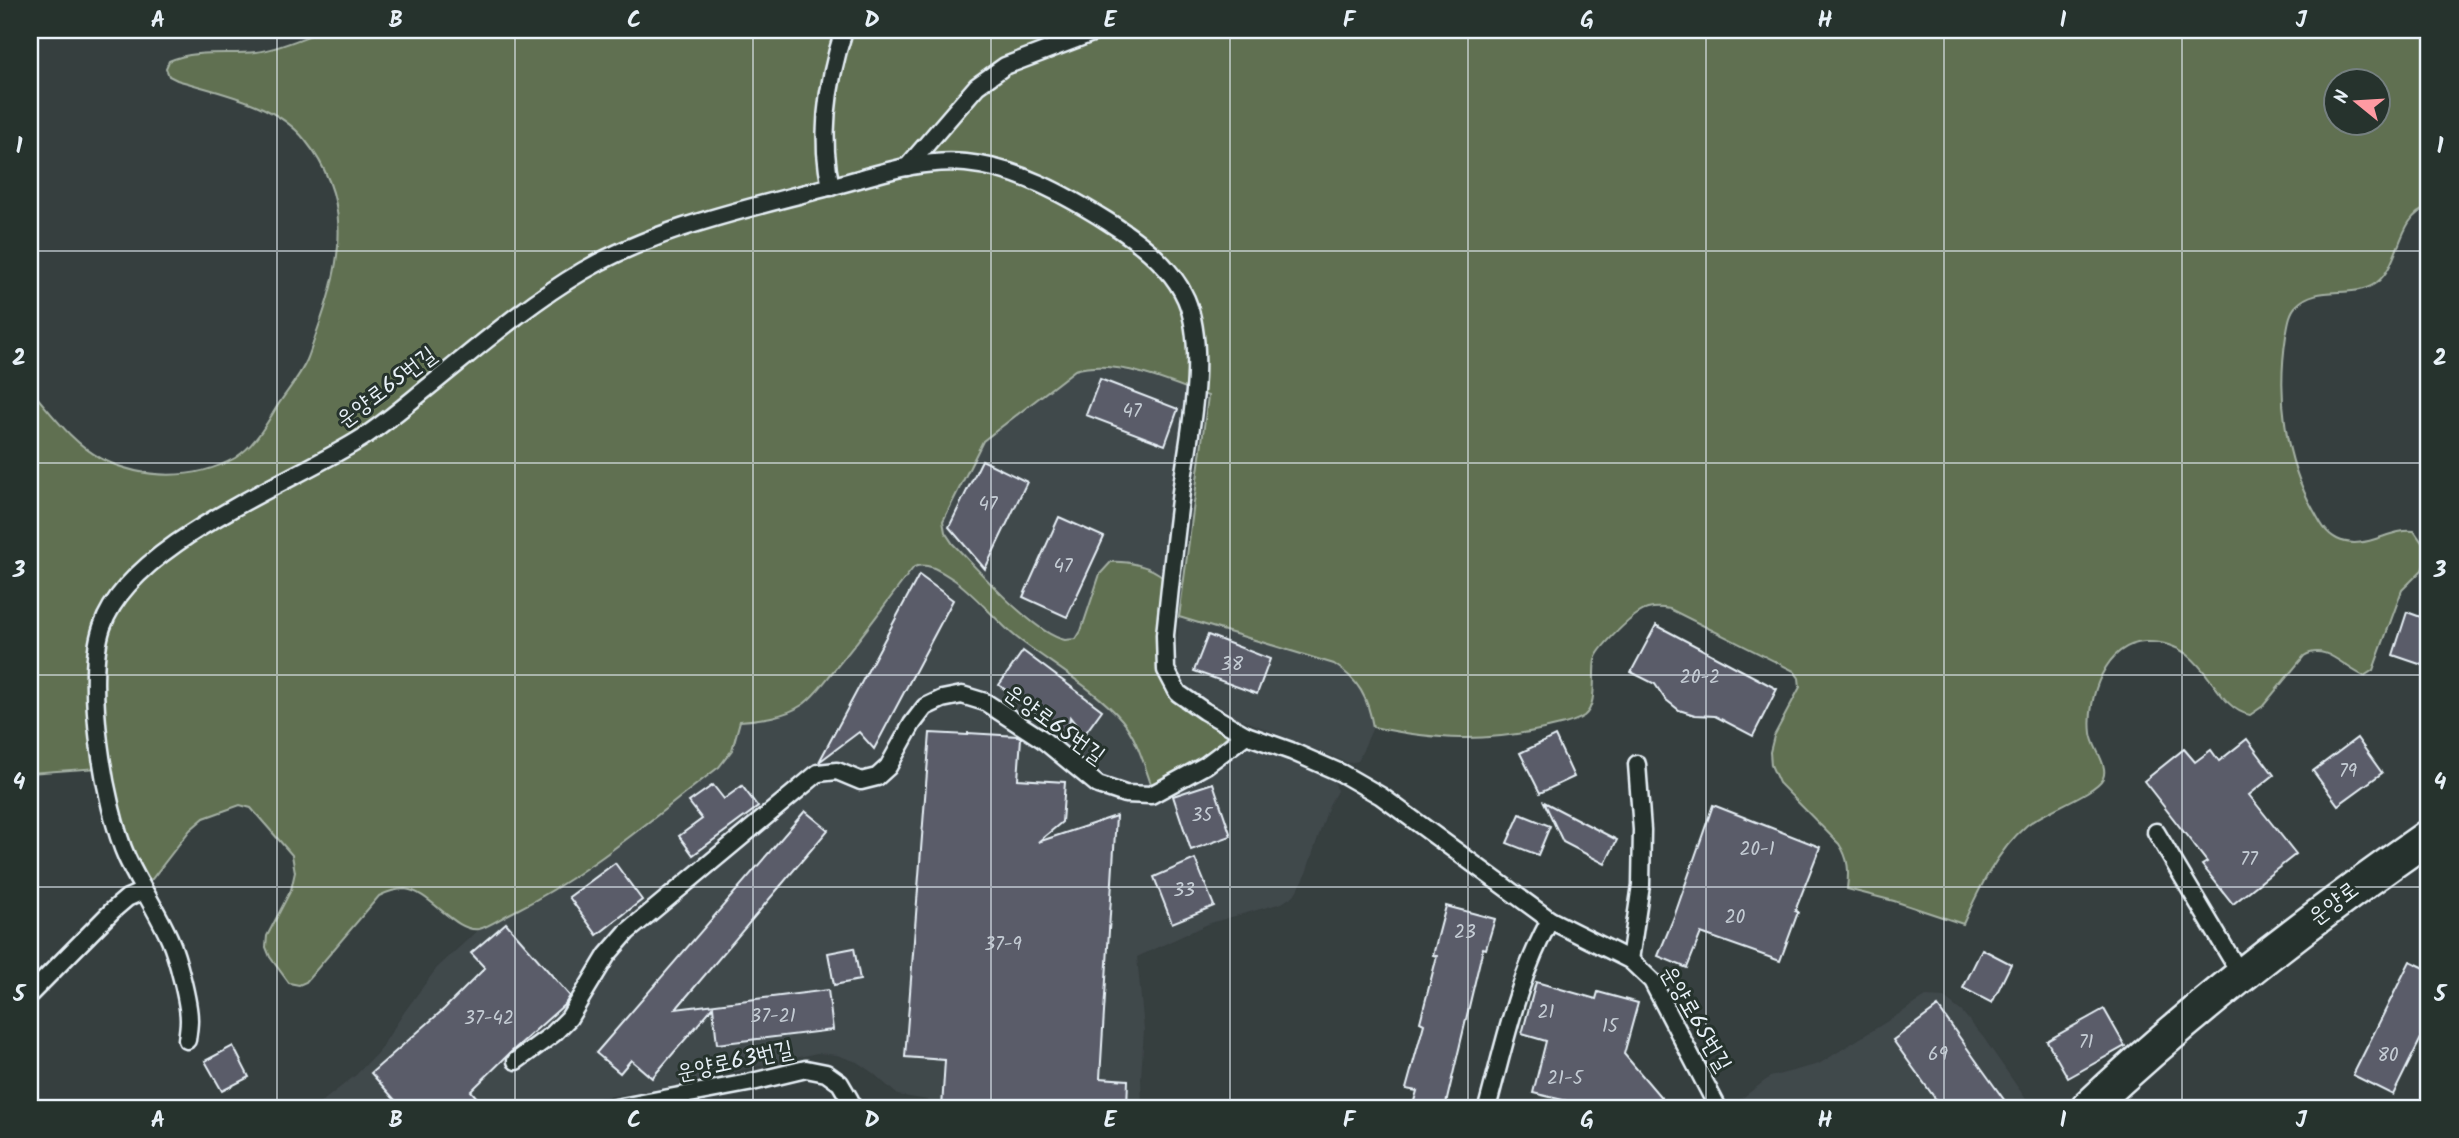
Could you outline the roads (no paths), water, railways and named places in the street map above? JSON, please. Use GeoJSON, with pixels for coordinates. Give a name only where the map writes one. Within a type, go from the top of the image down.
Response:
{"type":"FeatureCollection","features":[{"type":"Feature","properties":{"kind":"street","name":"운양로"},"geometry":{"type":"LineString","coordinates":[[2088,1108],[2241,975],[2345,894],[2429,836]]}},
{"type":"Feature","properties":{"kind":"lane"},"geometry":{"type":"LineString","coordinates":[[831,187],[825,161],[824,134],[838,48],[844,30]]}},
{"type":"Feature","properties":{"kind":"lane"},"geometry":{"type":"LineString","coordinates":[[907,167],[977,86],[1005,66],[1100,30]]}},
{"type":"Feature","properties":{"kind":"lane","name":"운양로65번길"},"geometry":{"type":"LineString","coordinates":[[187,1040],[189,1017],[172,943],[124,851],[101,762],[96,655],[101,629],[111,605],[132,578],[154,559],[254,496],[328,459],[374,430],[548,293],[620,252],[676,230],[747,208],[907,167],[941,162],[968,163],[1002,170],[1038,183],[1118,227],[1148,249],[1176,279],[1188,304],[1196,345],[1194,397],[1165,635],[1166,670],[1178,693],[1204,712],[1246,735],[1341,772],[1381,796],[1550,920],[1630,960],[1653,981],[1718,1108]]}},
{"type":"Feature","properties":{"kind":"lane","name":"운양로65번길"},"geometry":{"type":"LineString","coordinates":[[516,1061],[553,1034],[569,1017],[607,955],[627,932],[654,908],[818,773],[837,771],[862,781],[877,777],[888,767],[912,724],[925,707],[962,695],[985,702],[1042,738],[1098,785],[1125,794],[1152,795],[1206,765],[1246,735]]}},
{"type":"Feature","properties":{"kind":"lane"},"geometry":{"type":"LineString","coordinates":[[1630,960],[1641,884],[1642,830],[1637,764]]}},
{"type":"Feature","properties":{"kind":"lane"},"geometry":{"type":"LineString","coordinates":[[2156,832],[2241,975]]}},
{"type":"Feature","properties":{"kind":"lane"},"geometry":{"type":"LineString","coordinates":[[30,994],[113,909],[127,898],[143,891]]}},
{"type":"Feature","properties":{"kind":"lane"},"geometry":{"type":"LineString","coordinates":[[1487,1108],[1518,990],[1532,951],[1550,920]]}},
{"type":"Feature","properties":{"kind":"lane","name":"운양로63번길"},"geometry":{"type":"LineString","coordinates":[[616,1108],[806,1069],[826,1073],[840,1083],[850,1100]]}}]}
